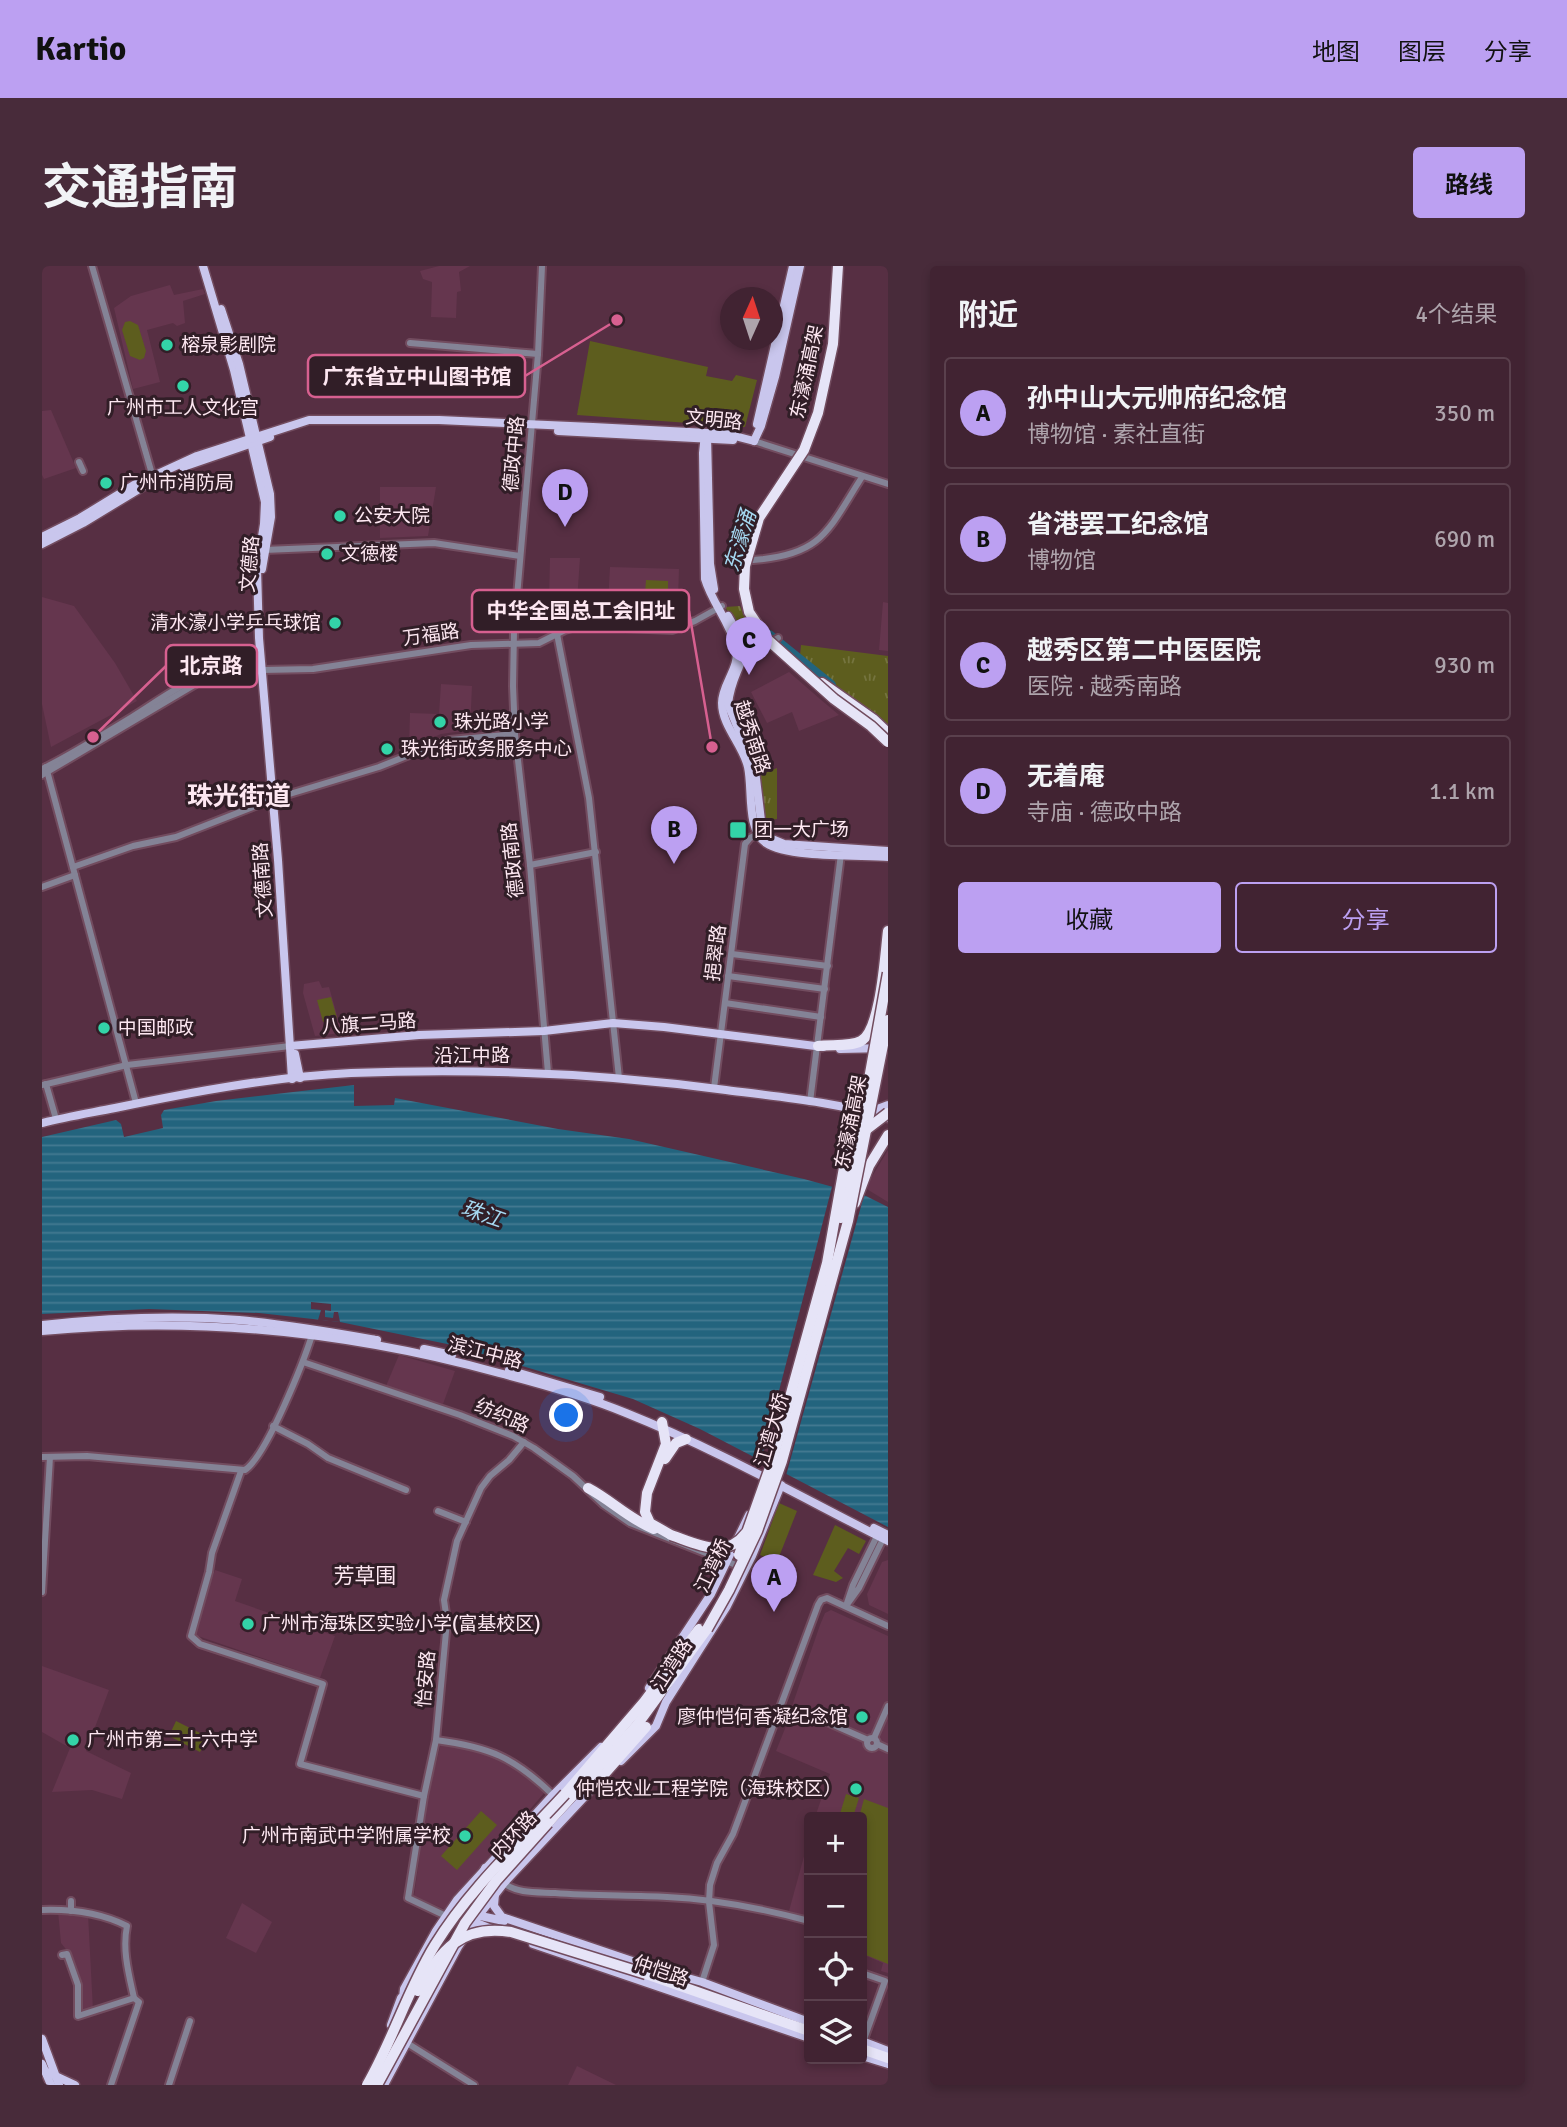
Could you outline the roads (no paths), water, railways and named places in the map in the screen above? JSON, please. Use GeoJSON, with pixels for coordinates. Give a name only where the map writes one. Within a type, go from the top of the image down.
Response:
{"type":"FeatureCollection","features":[{"type":"Feature","properties":{"kind":"highway","name":"东濠涌高架"},"geometry":{"type":"LineString","coordinates":[[839,266],[834,346],[817,421],[801,456],[763,511],[753,537],[745,574],[746,597],[754,620],[766,638],[888,741]]}},
{"type":"Feature","properties":{"kind":"highway","name":"东濠涌高架"},"geometry":{"type":"LineString","coordinates":[[839,266],[833,344],[818,413],[804,450],[759,517],[746,561],[744,589],[749,612],[767,639],[834,699],[888,741]]}},
{"type":"Feature","properties":{"kind":"highway"},"geometry":{"type":"LineString","coordinates":[[796,665],[873,719],[888,733]]}},
{"type":"Feature","properties":{"kind":"highway"},"geometry":{"type":"LineString","coordinates":[[818,1046],[861,1041],[870,1031],[875,1020],[888,931]]}},
{"type":"Feature","properties":{"kind":"highway","name":"东濠涌高架"},"geometry":{"type":"LineString","coordinates":[[842,1229],[888,973]]}},
{"type":"Feature","properties":{"kind":"highway","name":"东濠涌高架"},"geometry":{"type":"LineString","coordinates":[[842,1229],[888,1020]]}},
{"type":"Feature","properties":{"kind":"highway"},"geometry":{"type":"LineString","coordinates":[[827,1263],[849,1150],[862,1132],[888,1115]]}},
{"type":"Feature","properties":{"kind":"highway"},"geometry":{"type":"LineString","coordinates":[[827,1263],[869,1166],[888,1135]]}},
{"type":"Feature","properties":{"kind":"highway","name":"江湾大桥"},"geometry":{"type":"LineString","coordinates":[[704,1627],[736,1577],[769,1501],[842,1229]]}},
{"type":"Feature","properties":{"kind":"highway","name":"江湾大桥"},"geometry":{"type":"LineString","coordinates":[[752,1520],[772,1462],[827,1263]]}},
{"type":"Feature","properties":{"kind":"highway"},"geometry":{"type":"LineString","coordinates":[[663,1426],[666,1444],[645,1502],[646,1516],[653,1526],[671,1535]]}},
{"type":"Feature","properties":{"kind":"highway"},"geometry":{"type":"LineString","coordinates":[[657,1471],[673,1447],[686,1439]]}},
{"type":"Feature","properties":{"kind":"highway"},"geometry":{"type":"LineString","coordinates":[[588,1488],[638,1522],[709,1548],[720,1549],[739,1540],[752,1520]]}},
{"type":"Feature","properties":{"kind":"highway","name":"江湾桥"},"geometry":{"type":"LineString","coordinates":[[704,1627],[733,1569],[752,1520]]}},
{"type":"Feature","properties":{"kind":"highway"},"geometry":{"type":"LineString","coordinates":[[629,1720],[704,1627]]}},
{"type":"Feature","properties":{"kind":"highway","name":"内环路"},"geometry":{"type":"LineString","coordinates":[[375,2085],[477,1905],[503,1872],[603,1765],[655,1702],[704,1627]]}},
{"type":"Feature","properties":{"kind":"highway"},"geometry":{"type":"LineString","coordinates":[[639,1744],[655,1702]]}},
{"type":"Feature","properties":{"kind":"highway","name":"内环路"},"geometry":{"type":"LineString","coordinates":[[365,2085],[384,2053],[434,1947],[455,1914],[629,1720]]}},
{"type":"Feature","properties":{"kind":"highway"},"geometry":{"type":"LineString","coordinates":[[600,1779],[646,1727]]}},
{"type":"Feature","properties":{"kind":"highway"},"geometry":{"type":"LineString","coordinates":[[384,2053],[440,1955],[457,1940],[476,1932],[490,1930],[511,1933],[645,1970],[804,2029]]}},
{"type":"Feature","properties":{"kind":"highway"},"geometry":{"type":"LineString","coordinates":[[867,2047],[888,2058]]}},
{"type":"Feature","properties":{"kind":"main road","name":"文德路"},"geometry":{"type":"LineString","coordinates":[[203,266],[271,500],[262,584],[262,670]]}},
{"type":"Feature","properties":{"kind":"main road","name":"文德路"},"geometry":{"type":"LineString","coordinates":[[209,266],[239,364],[265,502],[257,568],[262,670]]}},
{"type":"Feature","properties":{"kind":"main road"},"geometry":{"type":"LineString","coordinates":[[754,441],[793,266]]}},
{"type":"Feature","properties":{"kind":"main road"},"geometry":{"type":"LineString","coordinates":[[754,441],[771,391],[800,266]]}},
{"type":"Feature","properties":{"kind":"main road","name":"文明路"},"geometry":{"type":"LineString","coordinates":[[42,537],[154,478],[254,439],[321,424],[531,427],[706,437],[733,435],[754,441]]}},
{"type":"Feature","properties":{"kind":"main road","name":"越秀南路"},"geometry":{"type":"LineString","coordinates":[[706,437],[710,575],[737,655],[723,695],[723,710],[748,765],[753,821],[760,833]]}},
{"type":"Feature","properties":{"kind":"main road","name":"文明路"},"geometry":{"type":"LineString","coordinates":[[42,544],[83,523],[154,478]]}},
{"type":"Feature","properties":{"kind":"main road","name":"越秀南路"},"geometry":{"type":"LineString","coordinates":[[720,607],[737,630],[743,651],[728,704],[731,717],[752,761],[757,786],[760,833]]}},
{"type":"Feature","properties":{"kind":"main road","name":"文德南路"},"geometry":{"type":"LineString","coordinates":[[262,670],[290,1046],[296,1078]]}},
{"type":"Feature","properties":{"kind":"main road"},"geometry":{"type":"LineString","coordinates":[[760,833],[785,844],[888,857]]}},
{"type":"Feature","properties":{"kind":"main road"},"geometry":{"type":"LineString","coordinates":[[842,851],[888,851]]}},
{"type":"Feature","properties":{"kind":"main road","name":"八旗二马路"},"geometry":{"type":"LineString","coordinates":[[290,1046],[419,1035],[544,1031],[613,1023],[818,1046],[888,1048]]}},
{"type":"Feature","properties":{"kind":"main road","name":"沿江中路"},"geometry":{"type":"LineString","coordinates":[[42,1125],[203,1090],[349,1073],[548,1073],[619,1078],[714,1088],[888,1115]]}},
{"type":"Feature","properties":{"kind":"main road"},"geometry":{"type":"LineString","coordinates":[[869,1112],[888,1105]]}},
{"type":"Feature","properties":{"kind":"main road","name":"滨江中路"},"geometry":{"type":"LineString","coordinates":[[42,1325],[105,1320],[236,1320],[313,1332],[479,1367],[583,1397],[663,1426],[774,1476],[884,1537]]}},
{"type":"Feature","properties":{"kind":"main road","name":"滨江中路"},"geometry":{"type":"LineString","coordinates":[[42,1331],[118,1325],[203,1325],[313,1332]]}},
{"type":"Feature","properties":{"kind":"main road","name":"滨江中路"},"geometry":{"type":"LineString","coordinates":[[663,1426],[884,1537]]}},
{"type":"Feature","properties":{"kind":"main road"},"geometry":{"type":"LineString","coordinates":[[763,1476],[774,1476],[781,1485]]}},
{"type":"Feature","properties":{"kind":"main road","name":"江湾路"},"geometry":{"type":"LineString","coordinates":[[629,1720],[702,1611],[728,1562],[763,1476]]}},
{"type":"Feature","properties":{"kind":"main road","name":"江湾路"},"geometry":{"type":"LineString","coordinates":[[384,2085],[474,1918],[600,1779],[656,1726],[666,1702],[711,1634],[746,1569],[781,1485]]}},
{"type":"Feature","properties":{"kind":"main road"},"geometry":{"type":"LineString","coordinates":[[365,2085],[404,1989],[446,1916],[485,1868],[553,1795],[589,1757],[614,1737]]}},
{"type":"Feature","properties":{"kind":"main road"},"geometry":{"type":"LineString","coordinates":[[493,1860],[513,1873]]}},
{"type":"Feature","properties":{"kind":"main road"},"geometry":{"type":"LineString","coordinates":[[485,1868],[491,1878],[504,1883]]}},
{"type":"Feature","properties":{"kind":"main road"},"geometry":{"type":"LineString","coordinates":[[474,1918],[471,1898],[485,1868]]}},
{"type":"Feature","properties":{"kind":"main road"},"geometry":{"type":"LineString","coordinates":[[495,1894],[494,1906],[502,1917],[527,1927]]}},
{"type":"Feature","properties":{"kind":"main road"},"geometry":{"type":"LineString","coordinates":[[375,2085],[460,1924],[474,1918],[497,1919],[527,1927]]}},
{"type":"Feature","properties":{"kind":"main road","name":"仲恺路"},"geometry":{"type":"LineString","coordinates":[[474,1918],[503,1934],[804,2036]]}},
{"type":"Feature","properties":{"kind":"main road"},"geometry":{"type":"LineString","coordinates":[[492,1929],[497,1919]]}},
{"type":"Feature","properties":{"kind":"main road","name":"仲恺路"},"geometry":{"type":"LineString","coordinates":[[527,1927],[645,1970],[702,1982],[804,2020]]}},
{"type":"Feature","properties":{"kind":"main road"},"geometry":{"type":"LineString","coordinates":[[458,1947],[468,1937],[489,1933],[503,1934]]}},
{"type":"Feature","properties":{"kind":"main road"},"geometry":{"type":"LineString","coordinates":[[398,2039],[404,1989]]}},
{"type":"Feature","properties":{"kind":"main road"},"geometry":{"type":"LineString","coordinates":[[42,2039],[60,2085]]}},
{"type":"Feature","properties":{"kind":"main road"},"geometry":{"type":"LineString","coordinates":[[867,2045],[888,2051]]}},
{"type":"Feature","properties":{"kind":"main road"},"geometry":{"type":"LineString","coordinates":[[867,2058],[888,2064]]}},
{"type":"Feature","properties":{"kind":"main road"},"geometry":{"type":"LineString","coordinates":[[43,2067],[75,2085]]}},
{"type":"Feature","properties":{"kind":"main road"},"geometry":{"type":"LineString","coordinates":[[43,2067],[51,2085]]}},
{"type":"Feature","properties":{"kind":"street"},"geometry":{"type":"LineString","coordinates":[[92,266],[154,478]]}},
{"type":"Feature","properties":{"kind":"street","name":"德政中路"},"geometry":{"type":"LineString","coordinates":[[514,644],[538,354],[542,266]]}},
{"type":"Feature","properties":{"kind":"street"},"geometry":{"type":"LineString","coordinates":[[410,344],[538,354]]}},
{"type":"Feature","properties":{"kind":"street"},"geometry":{"type":"LineString","coordinates":[[754,441],[888,484]]}},
{"type":"Feature","properties":{"kind":"street"},"geometry":{"type":"LineString","coordinates":[[79,462],[83,471]]}},
{"type":"Feature","properties":{"kind":"street"},"geometry":{"type":"LineString","coordinates":[[753,560],[788,555],[814,544],[826,532],[862,477]]}},
{"type":"Feature","properties":{"kind":"street"},"geometry":{"type":"LineString","coordinates":[[264,550],[434,543],[520,556]]}},
{"type":"Feature","properties":{"kind":"street","name":"万福路"},"geometry":{"type":"LineString","coordinates":[[44,771],[201,681],[222,674],[313,669],[460,646],[539,643],[579,626],[672,630],[720,607]]}},
{"type":"Feature","properties":{"kind":"street"},"geometry":{"type":"LineString","coordinates":[[557,634],[587,785],[619,1078]]}},
{"type":"Feature","properties":{"kind":"street"},"geometry":{"type":"LineString","coordinates":[[743,651],[752,653],[778,638]]}},
{"type":"Feature","properties":{"kind":"street","name":"德政南路"},"geometry":{"type":"LineString","coordinates":[[514,644],[515,734],[530,865],[548,1073]]}},
{"type":"Feature","properties":{"kind":"street"},"geometry":{"type":"LineString","coordinates":[[42,887],[133,846],[176,837],[273,799],[379,767],[450,740],[515,734]]}},
{"type":"Feature","properties":{"kind":"street"},"geometry":{"type":"LineString","coordinates":[[44,771],[74,871],[136,1103]]}},
{"type":"Feature","properties":{"kind":"street","name":"挹翠路"},"geometry":{"type":"LineString","coordinates":[[714,1088],[745,844],[760,833]]}},
{"type":"Feature","properties":{"kind":"street"},"geometry":{"type":"LineString","coordinates":[[810,1102],[842,851]]}},
{"type":"Feature","properties":{"kind":"street"},"geometry":{"type":"LineString","coordinates":[[530,865],[596,852]]}},
{"type":"Feature","properties":{"kind":"street"},"geometry":{"type":"LineString","coordinates":[[732,954],[828,965]]}},
{"type":"Feature","properties":{"kind":"street"},"geometry":{"type":"LineString","coordinates":[[728,976],[825,989]]}},
{"type":"Feature","properties":{"kind":"street"},"geometry":{"type":"LineString","coordinates":[[725,1003],[821,1017]]}},
{"type":"Feature","properties":{"kind":"street"},"geometry":{"type":"LineString","coordinates":[[852,1049],[888,1032]]}},
{"type":"Feature","properties":{"kind":"street","name":"八旗二马路"},"geometry":{"type":"LineString","coordinates":[[44,1084],[127,1065],[290,1046]]}},
{"type":"Feature","properties":{"kind":"street"},"geometry":{"type":"LineString","coordinates":[[44,1084],[57,1121]]}},
{"type":"Feature","properties":{"kind":"street"},"geometry":{"type":"LineString","coordinates":[[313,1332],[303,1362],[273,1426],[255,1459],[245,1470],[212,1553],[191,1636],[200,1644],[323,1684],[300,1764],[424,1796]]}},
{"type":"Feature","properties":{"kind":"street","name":"纺织路"},"geometry":{"type":"LineString","coordinates":[[303,1362],[468,1418],[524,1442],[588,1488],[604,1505],[630,1523],[746,1569]]}},
{"type":"Feature","properties":{"kind":"street"},"geometry":{"type":"LineString","coordinates":[[273,1426],[309,1444],[328,1458],[406,1490]]}},
{"type":"Feature","properties":{"kind":"street","name":"怡安路"},"geometry":{"type":"LineString","coordinates":[[446,1916],[408,1898],[436,1740],[447,1621],[444,1600],[457,1541],[481,1488],[524,1442]]}},
{"type":"Feature","properties":{"kind":"street"},"geometry":{"type":"LineString","coordinates":[[42,1592],[46,1457],[99,1457],[245,1470]]}},
{"type":"Feature","properties":{"kind":"street"},"geometry":{"type":"LineString","coordinates":[[438,1511],[466,1522]]}},
{"type":"Feature","properties":{"kind":"street"},"geometry":{"type":"LineString","coordinates":[[846,1606],[853,1585],[884,1537]]}},
{"type":"Feature","properties":{"kind":"street"},"geometry":{"type":"LineString","coordinates":[[702,1982],[714,1945],[709,1902],[710,1885],[717,1863],[733,1834],[816,1609],[821,1600],[827,1598],[888,1626]]}},
{"type":"Feature","properties":{"kind":"street"},"geometry":{"type":"LineString","coordinates":[[873,1741],[888,1706]]}},
{"type":"Feature","properties":{"kind":"street"},"geometry":{"type":"LineString","coordinates":[[811,1715],[888,1749]]}},
{"type":"Feature","properties":{"kind":"street"},"geometry":{"type":"LineString","coordinates":[[436,1740],[473,1745],[499,1755],[517,1764],[553,1795]]}},
{"type":"Feature","properties":{"kind":"street"},"geometry":{"type":"LineString","coordinates":[[504,1883],[512,1889],[569,1894],[670,1897],[771,1911],[804,1921]]}},
{"type":"Feature","properties":{"kind":"street"},"geometry":{"type":"LineString","coordinates":[[71,1900],[71,1911]]}},
{"type":"Feature","properties":{"kind":"street"},"geometry":{"type":"LineString","coordinates":[[42,1910],[71,1911],[113,1919],[127,1926],[124,1939],[136,2000],[111,2085]]}},
{"type":"Feature","properties":{"kind":"street"},"geometry":{"type":"LineString","coordinates":[[62,1955],[67,1954],[78,1985],[78,2016],[136,2000]]}},
{"type":"Feature","properties":{"kind":"street"},"geometry":{"type":"LineString","coordinates":[[867,1975],[885,1981],[867,2030]]}},
{"type":"Feature","properties":{"kind":"street"},"geometry":{"type":"LineString","coordinates":[[169,2085],[190,2021]]}},
{"type":"Feature","properties":{"kind":"street"},"geometry":{"type":"LineString","coordinates":[[407,2043],[474,2085]]}},
{"type":"Feature","properties":{"kind":"water","name":"珠江"},"geometry":{"type":"Polygon","coordinates":[[[354,1085],[354,1106],[394,1105],[395,1098],[558,1129],[629,1139],[804,1179],[866,1196],[888,1207],[888,1527],[700,1429],[633,1399],[452,1345],[340,1322],[259,1313],[149,1309],[42,1314],[42,1137],[116,1120],[121,1124],[124,1137],[163,1128],[161,1115],[164,1110],[216,1101],[354,1085]]]}},
{"type":"Feature","properties":{"kind":"waterway","name":"东濠涌"},"geometry":{"type":"LineString","coordinates":[[769,635],[831,685]]}},
{"type":"Feature","properties":{"kind":"place","name":"广东省立中山图书馆"},"geometry":{"type":"Point","coordinates":[617,320]}},
{"type":"Feature","properties":{"kind":"place","name":"榕泉影剧院"},"geometry":{"type":"Point","coordinates":[167,345]}},
{"type":"Feature","properties":{"kind":"place","name":"广州市工人文化宫"},"geometry":{"type":"Point","coordinates":[183,386]}},
{"type":"Feature","properties":{"kind":"place","name":"广州市消防局"},"geometry":{"type":"Point","coordinates":[106,483]}},
{"type":"Feature","properties":{"kind":"place","name":"公安大院"},"geometry":{"type":"Point","coordinates":[340,516]}},
{"type":"Feature","properties":{"kind":"place","name":"无着庵"},"geometry":{"type":"Point","coordinates":[565,527]}},
{"type":"Feature","properties":{"kind":"place","name":"文徳楼"},"geometry":{"type":"Point","coordinates":[327,554]}},
{"type":"Feature","properties":{"kind":"place","name":"清水濠小学乒乓球馆"},"geometry":{"type":"Point","coordinates":[335,623]}},
{"type":"Feature","properties":{"kind":"place","name":"越秀区第二中医医院"},"geometry":{"type":"Point","coordinates":[749,675]}},
{"type":"Feature","properties":{"kind":"place","name":"珠光路小学"},"geometry":{"type":"Point","coordinates":[440,722]}},
{"type":"Feature","properties":{"kind":"place","name":"北京路"},"geometry":{"type":"Point","coordinates":[93,737]}},
{"type":"Feature","properties":{"kind":"place","name":"中华全国总工会旧址"},"geometry":{"type":"Point","coordinates":[712,747]}},
{"type":"Feature","properties":{"kind":"place","name":"珠光街政务服务中心"},"geometry":{"type":"Point","coordinates":[387,749]}},
{"type":"Feature","properties":{"kind":"place","name":"团一大广场"},"geometry":{"type":"Point","coordinates":[738,830]}},
{"type":"Feature","properties":{"kind":"place","name":"省港罢工纪念馆"},"geometry":{"type":"Point","coordinates":[674,864]}},
{"type":"Feature","properties":{"kind":"place","name":"中国邮政"},"geometry":{"type":"Point","coordinates":[104,1028]}},
{"type":"Feature","properties":{"kind":"place","name":"孙中山大元帅府纪念馆"},"geometry":{"type":"Point","coordinates":[774,1612]}},
{"type":"Feature","properties":{"kind":"place","name":"广州市海珠区实验小学(富基校区)"},"geometry":{"type":"Point","coordinates":[248,1624]}},
{"type":"Feature","properties":{"kind":"place","name":"廖仲恺何香凝纪念馆"},"geometry":{"type":"Point","coordinates":[862,1717]}},
{"type":"Feature","properties":{"kind":"place","name":"广州市第二十六中学"},"geometry":{"type":"Point","coordinates":[73,1740]}},
{"type":"Feature","properties":{"kind":"place","name":"仲恺农业工程学院（海珠校区）"},"geometry":{"type":"Point","coordinates":[856,1789]}},
{"type":"Feature","properties":{"kind":"place","name":"广州市南武中学附属学校"},"geometry":{"type":"Point","coordinates":[465,1836]}},
{"type":"Feature","properties":{"kind":"district","name":"珠光街道"},"geometry":{"type":"Point","coordinates":[239,797]}},
{"type":"Feature","properties":{"kind":"district","name":"芳草围"},"geometry":{"type":"Point","coordinates":[365,1576]}}]}
